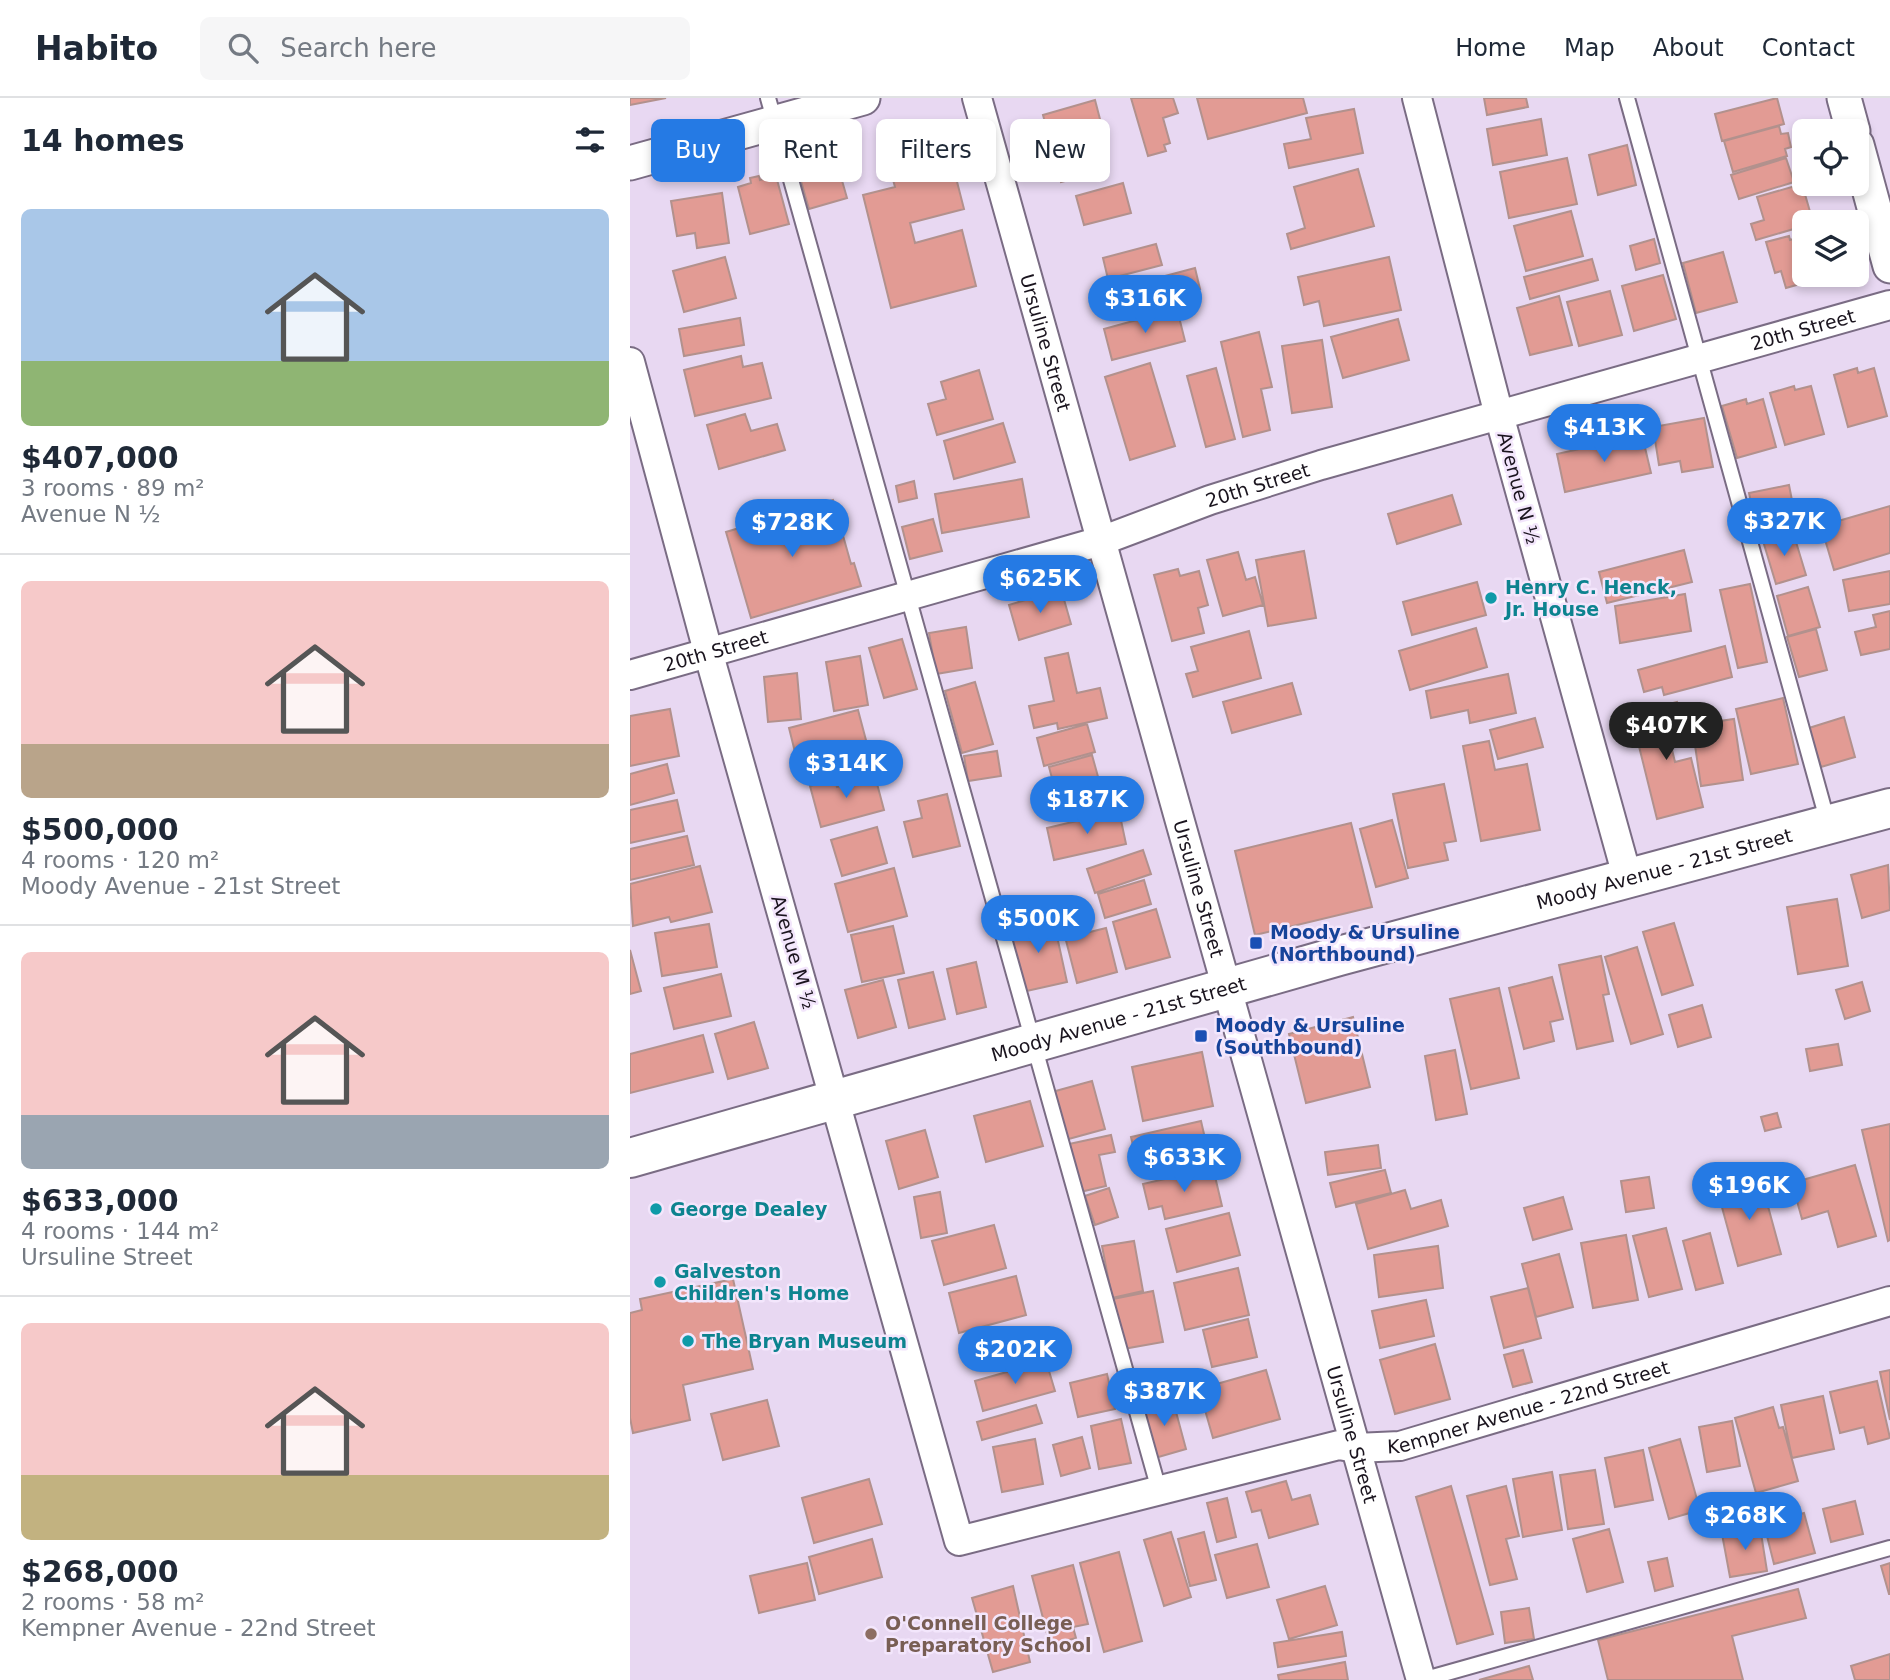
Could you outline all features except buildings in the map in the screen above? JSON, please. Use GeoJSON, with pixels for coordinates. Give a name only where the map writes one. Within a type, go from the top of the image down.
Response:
{"type":"FeatureCollection","features":[{"type":"Feature","properties":{"kind":"main road","name":"Moody Avenue - 21st Street"},"geometry":{"type":"LineString","coordinates":[[632,1150],[836,1100],[1627,876],[1890,808]]}},
{"type":"Feature","properties":{"kind":"street"},"geometry":{"type":"LineString","coordinates":[[630,163],[772,110],[863,98]]}},
{"type":"Feature","properties":{"kind":"street","name":"Ursuline Street"},"geometry":{"type":"LineString","coordinates":[[977,98],[1422,1680]]}},
{"type":"Feature","properties":{"kind":"street","name":"Avenue N ½"},"geometry":{"type":"LineString","coordinates":[[1417,98],[1499,415],[1627,876]]}},
{"type":"Feature","properties":{"kind":"street"},"geometry":{"type":"LineString","coordinates":[[1844,98],[1850,119]]}},
{"type":"Feature","properties":{"kind":"street"},"geometry":{"type":"LineString","coordinates":[[1869,189],[1890,266]]}},
{"type":"Feature","properties":{"kind":"street","name":"20th Street"},"geometry":{"type":"LineString","coordinates":[[630,675],[709,655],[1101,541],[1210,500],[1499,415],[1890,305]]}},
{"type":"Feature","properties":{"kind":"street","name":"Avenue M ½"},"geometry":{"type":"LineString","coordinates":[[630,362],[709,655],[959,1541]]}},
{"type":"Feature","properties":{"kind":"street","name":"Kempner Avenue - 22nd Street"},"geometry":{"type":"LineString","coordinates":[[959,1541],[1339,1445],[1356,1448],[1401,1446],[1890,1301]]}},
{"type":"Feature","properties":{"kind":"lane"},"geometry":{"type":"LineString","coordinates":[[1627,98],[1828,825]]}},
{"type":"Feature","properties":{"kind":"lane"},"geometry":{"type":"LineString","coordinates":[[772,110],[1159,1490]]}},
{"type":"Feature","properties":{"kind":"lane"},"geometry":{"type":"LineString","coordinates":[[1422,1680],[1890,1548]]}},
{"type":"Feature","properties":{"kind":"place","name":"Henry C. Henck, Jr. House"},"geometry":{"type":"Point","coordinates":[1491,598]}},
{"type":"Feature","properties":{"kind":"place","name":"Moody & Ursuline (Northbound)"},"geometry":{"type":"Point","coordinates":[1256,943]}},
{"type":"Feature","properties":{"kind":"place","name":"Moody & Ursuline (Southbound)"},"geometry":{"type":"Point","coordinates":[1201,1036]}},
{"type":"Feature","properties":{"kind":"place","name":"George Dealey"},"geometry":{"type":"Point","coordinates":[656,1209]}},
{"type":"Feature","properties":{"kind":"place","name":"Galveston Children's Home"},"geometry":{"type":"Point","coordinates":[660,1282]}},
{"type":"Feature","properties":{"kind":"place","name":"The Bryan Museum"},"geometry":{"type":"Point","coordinates":[688,1341]}},
{"type":"Feature","properties":{"kind":"place","name":"O'Connell College Preparatory School"},"geometry":{"type":"Point","coordinates":[871,1634]}}]}
